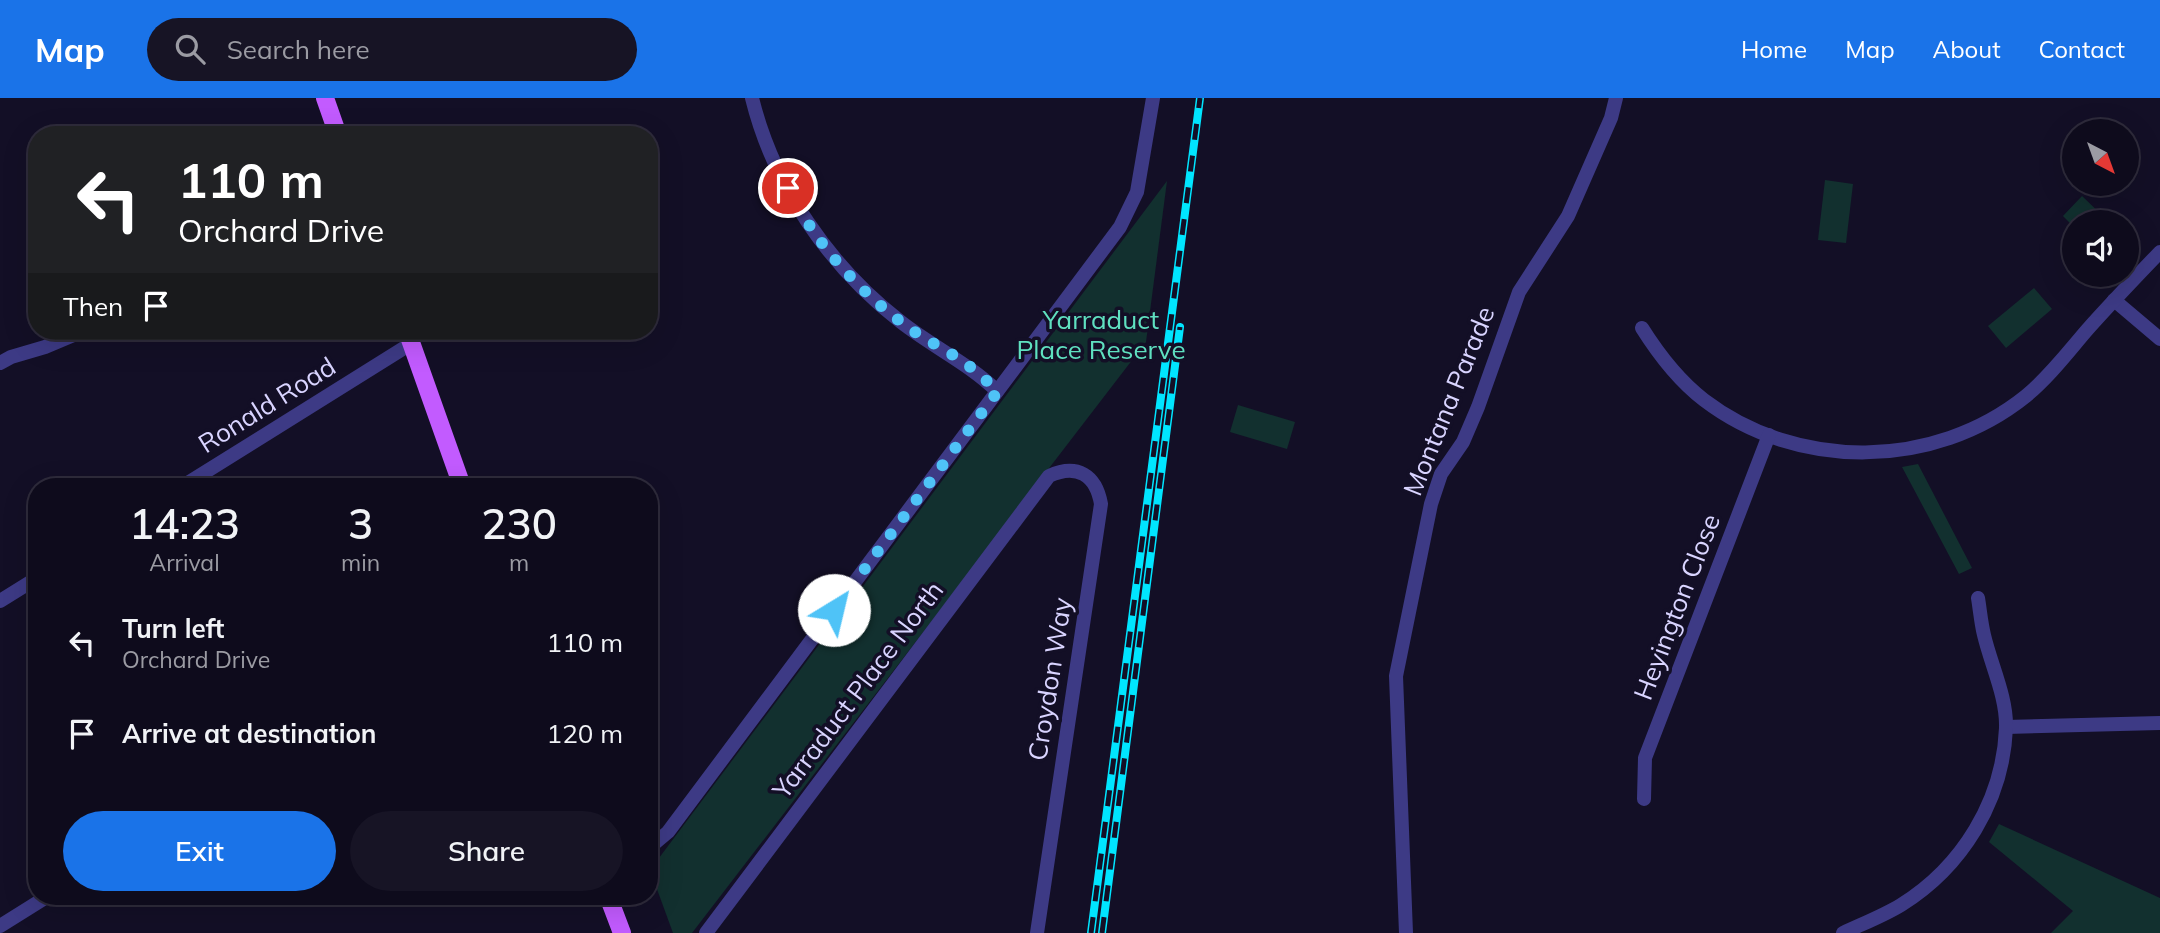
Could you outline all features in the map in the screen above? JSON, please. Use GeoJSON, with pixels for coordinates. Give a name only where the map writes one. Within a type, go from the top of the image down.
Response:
{"type":"FeatureCollection","features":[{"type":"Feature","properties":{"kind":"main road"},"geometry":{"type":"LineString","coordinates":[[325,98],[335,126]]}},
{"type":"Feature","properties":{"kind":"main road"},"geometry":{"type":"LineString","coordinates":[[410,340],[459,478]]}},
{"type":"Feature","properties":{"kind":"main road"},"geometry":{"type":"LineString","coordinates":[[611,905],[622,933]]}},
{"type":"Feature","properties":{"kind":"street"},"geometry":{"type":"LineString","coordinates":[[752,98],[769,147],[798,208],[826,248],[859,285],[902,323],[963,361],[998,391]]}},
{"type":"Feature","properties":{"kind":"street"},"geometry":{"type":"LineString","coordinates":[[658,840],[668,832],[1120,227],[1137,192],[1153,98]]}},
{"type":"Feature","properties":{"kind":"street","name":"Montana Parade"},"geometry":{"type":"LineString","coordinates":[[1406,933],[1396,676],[1431,504],[1441,474],[1463,442],[1478,407],[1519,292],[1568,216],[1611,118],[1616,98]]}},
{"type":"Feature","properties":{"kind":"street"},"geometry":{"type":"LineString","coordinates":[[1642,328],[1672,371],[1703,400],[1737,422],[1808,447],[1850,453],[1909,449],[1947,439],[1974,428],[2026,396],[2160,252]]}},
{"type":"Feature","properties":{"kind":"street"},"geometry":{"type":"LineString","coordinates":[[2114,300],[2160,339]]}},
{"type":"Feature","properties":{"kind":"street"},"geometry":{"type":"LineString","coordinates":[[0,363],[62,340]]}},
{"type":"Feature","properties":{"kind":"street","name":"Ronald Road"},"geometry":{"type":"LineString","coordinates":[[195,478],[404,340]]}},
{"type":"Feature","properties":{"kind":"street","name":"Heyington Close"},"geometry":{"type":"LineString","coordinates":[[1644,799],[1646,758],[1769,435]]}},
{"type":"Feature","properties":{"kind":"street","name":"Croydon Way"},"geometry":{"type":"LineString","coordinates":[[1037,933],[1101,505],[1094,482],[1084,474],[1060,471],[1049,477]]}},
{"type":"Feature","properties":{"kind":"street","name":"Yarraduct Place North"},"geometry":{"type":"LineString","coordinates":[[706,933],[1049,477]]}},
{"type":"Feature","properties":{"kind":"street"},"geometry":{"type":"LineString","coordinates":[[0,601],[28,584]]}},
{"type":"Feature","properties":{"kind":"street"},"geometry":{"type":"LineString","coordinates":[[1843,933],[1900,905],[1926,887],[1968,842],[1991,797],[2000,767],[2006,727],[1978,598]]}},
{"type":"Feature","properties":{"kind":"street"},"geometry":{"type":"LineString","coordinates":[[2006,727],[2160,723]]}},
{"type":"Feature","properties":{"kind":"street"},"geometry":{"type":"LineString","coordinates":[[0,926],[34,905]]}},
{"type":"Feature","properties":{"kind":"green space"},"geometry":{"type":"Polygon","coordinates":[[[1825,180],[1853,184],[1846,243],[1818,240],[1825,180]]]}},
{"type":"Feature","properties":{"kind":"green space","name":"Yarraduct Place Reserve"},"geometry":{"type":"Polygon","coordinates":[[[1167,181],[1146,342],[692,933],[673,933],[658,892],[658,859],[1167,181]]]}},
{"type":"Feature","properties":{"kind":"green space"},"geometry":{"type":"Polygon","coordinates":[[[2082,196],[2097,210],[2069,210],[2082,196]]]}},
{"type":"Feature","properties":{"kind":"green space"},"geometry":{"type":"Polygon","coordinates":[[[2034,288],[2052,309],[2006,348],[1988,326],[2034,288]]]}},
{"type":"Feature","properties":{"kind":"green space"},"geometry":{"type":"Polygon","coordinates":[[[1238,405],[1295,422],[1287,449],[1230,432],[1238,405]]]}},
{"type":"Feature","properties":{"kind":"green space"},"geometry":{"type":"Polygon","coordinates":[[[1918,464],[1972,568],[1959,574],[1902,467],[1918,464]]]}},
{"type":"Feature","properties":{"kind":"green space"},"geometry":{"type":"Polygon","coordinates":[[[1999,824],[2160,898],[2160,933],[2051,933],[2073,911],[1989,842],[1999,824]]]}},
{"type":"Feature","properties":{"kind":"railway"},"geometry":{"type":"LineString","coordinates":[[1091,933],[1200,98]]}},
{"type":"Feature","properties":{"kind":"railway"},"geometry":{"type":"LineString","coordinates":[[1102,933],[1180,327]]}},
{"type":"Feature","properties":{"kind":"route"},"geometry":{"type":"LineString","coordinates":[[788,188],[798,208],[826,248],[859,285],[902,323],[963,361],[998,391],[834,610]]}}]}
